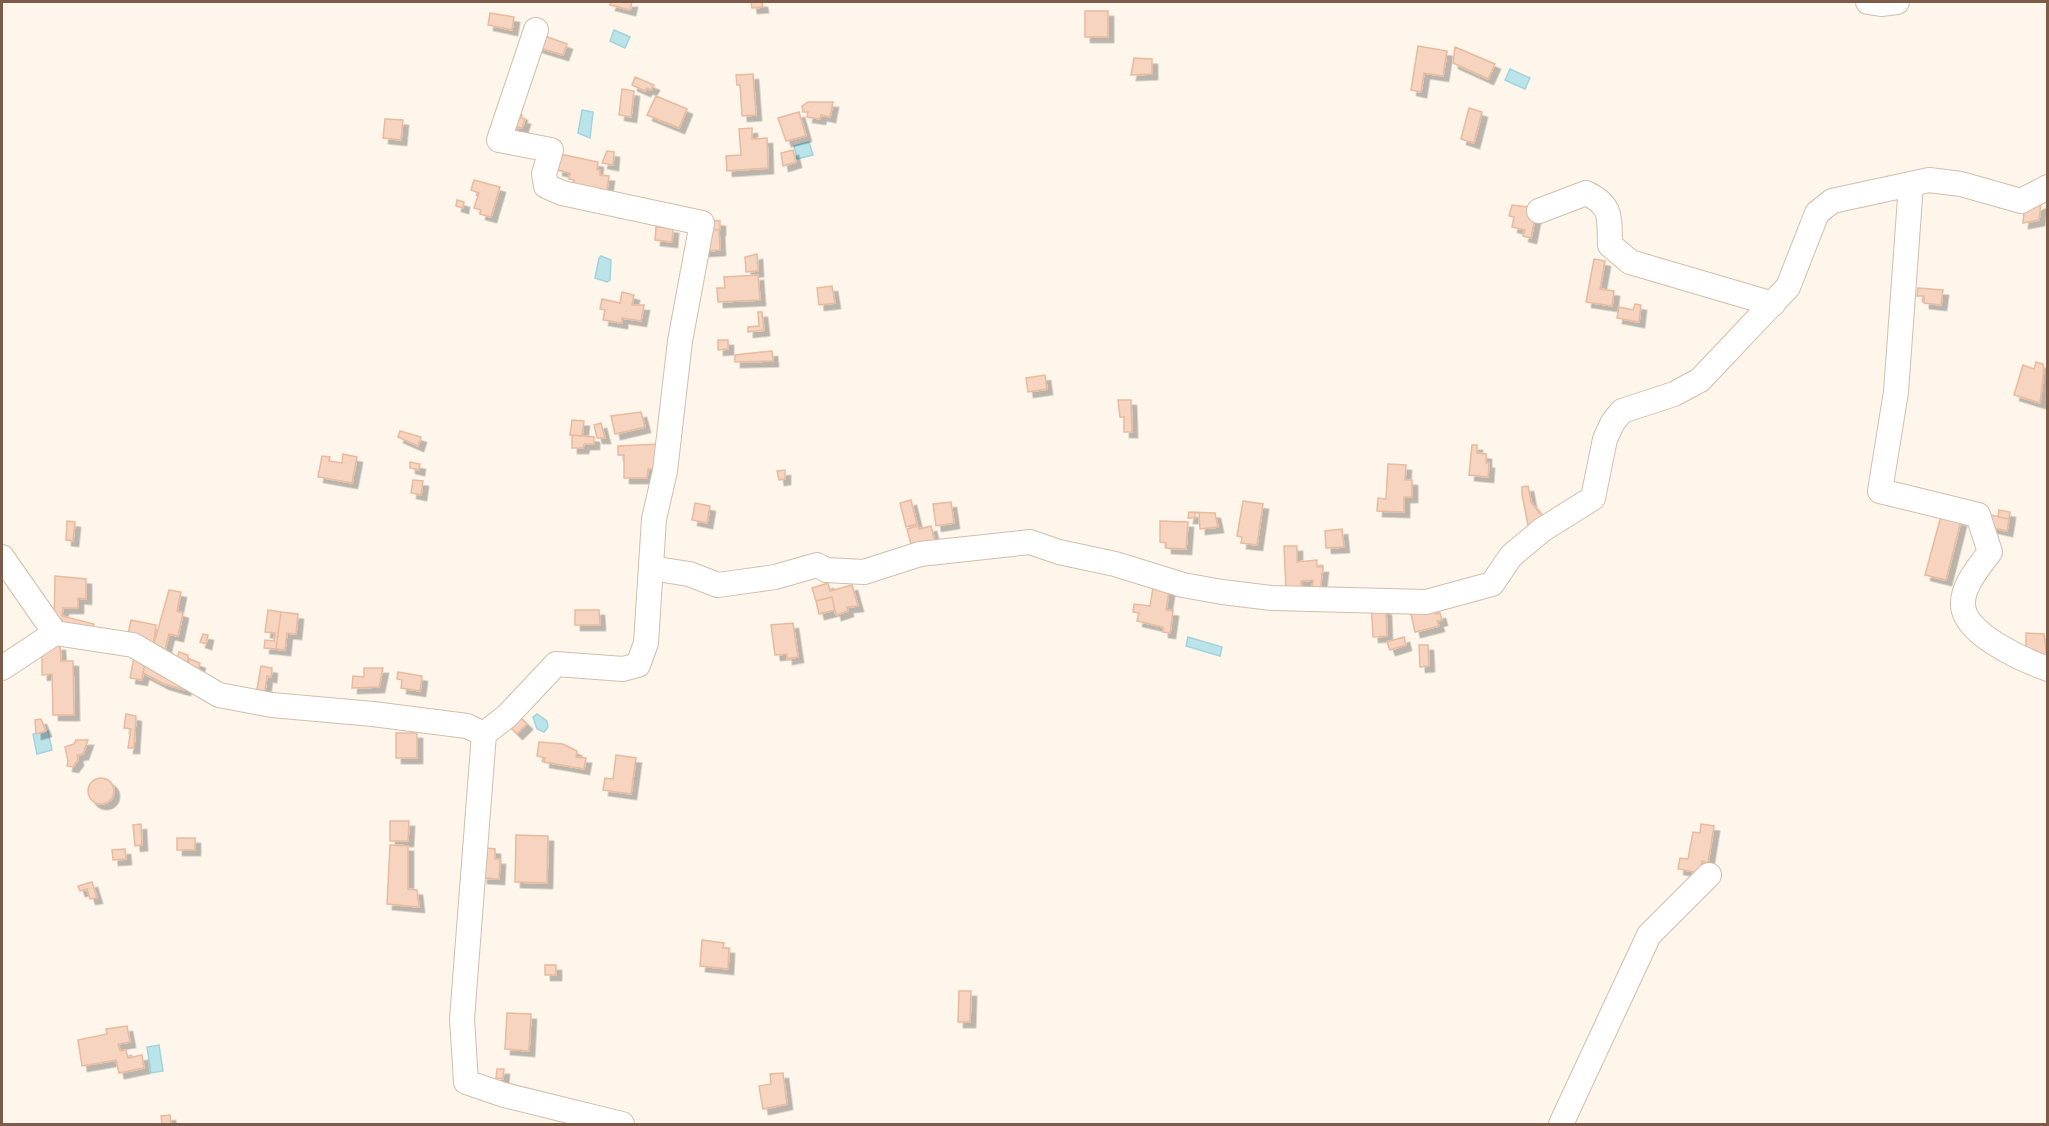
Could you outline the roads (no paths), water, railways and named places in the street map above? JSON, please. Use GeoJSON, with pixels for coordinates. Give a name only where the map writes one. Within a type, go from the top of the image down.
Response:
{"type":"FeatureCollection","features":[{"type":"Feature","properties":{"kind":"street"},"geometry":{"type":"LineString","coordinates":[[1868,2],[1881,4],[1897,2]]}},
{"type":"Feature","properties":{"kind":"street"},"geometry":{"type":"LineString","coordinates":[[536,30],[499,140],[551,150],[544,174],[546,186],[702,223],[680,341],[665,471],[654,519],[646,643],[638,666],[623,669],[556,664],[507,716],[484,734],[462,1019],[466,1082],[504,1095],[622,1125]]}},
{"type":"Feature","properties":{"kind":"street"},"geometry":{"type":"LineString","coordinates":[[651,568],[689,574],[718,585],[775,577],[817,565],[826,570],[864,572],[920,554],[1030,542],[1059,552],[1115,564],[1183,585],[1222,592],[1272,598],[1426,602],[1458,596],[1492,584],[1511,556],[1542,530],[1593,498],[1605,439],[1613,422],[1622,411],[1674,394],[1700,380],[1788,287],[1817,213],[1832,201],[1929,180],[1961,184],[2021,201],[2048,187]]}},
{"type":"Feature","properties":{"kind":"street"},"geometry":{"type":"LineString","coordinates":[[1911,184],[1896,392],[1880,491],[1978,514],[1990,552],[1968,585],[1962,604],[1967,622],[2015,657],[2048,669]]}},
{"type":"Feature","properties":{"kind":"street"},"geometry":{"type":"LineString","coordinates":[[1539,211],[1586,193],[1600,200],[1609,212],[1610,245],[1630,262],[1773,304]]}},
{"type":"Feature","properties":{"kind":"street"},"geometry":{"type":"LineString","coordinates":[[2,557],[55,633]]}},
{"type":"Feature","properties":{"kind":"street"},"geometry":{"type":"LineString","coordinates":[[2,668],[55,633],[133,645],[219,695],[272,705],[373,714],[467,726],[484,734]]}},
{"type":"Feature","properties":{"kind":"street"},"geometry":{"type":"LineString","coordinates":[[1561,1125],[1649,935],[1709,875]]}},
{"type":"Feature","properties":{"kind":"water"},"geometry":{"type":"Polygon","coordinates":[[[614,30],[630,37],[625,48],[610,41],[614,30]]]}},
{"type":"Feature","properties":{"kind":"water"},"geometry":{"type":"Polygon","coordinates":[[[1510,69],[1530,78],[1525,89],[1505,80],[1510,69]]]}},
{"type":"Feature","properties":{"kind":"water"},"geometry":{"type":"Polygon","coordinates":[[[582,110],[593,112],[590,138],[578,133],[582,110]]]}},
{"type":"Feature","properties":{"kind":"water"},"geometry":{"type":"Polygon","coordinates":[[[809,142],[813,155],[797,159],[794,146],[809,142]]]}},
{"type":"Feature","properties":{"kind":"water"},"geometry":{"type":"Polygon","coordinates":[[[601,256],[611,260],[610,280],[607,282],[595,278],[601,256]]]}},
{"type":"Feature","properties":{"kind":"water"},"geometry":{"type":"Polygon","coordinates":[[[1188,637],[1222,647],[1220,656],[1186,646],[1188,637]]]}},
{"type":"Feature","properties":{"kind":"water"},"geometry":{"type":"Polygon","coordinates":[[[537,714],[547,721],[548,727],[544,732],[537,729],[533,717],[537,714]]]}},
{"type":"Feature","properties":{"kind":"water"},"geometry":{"type":"Polygon","coordinates":[[[48,731],[52,750],[37,754],[33,734],[48,731]]]}},
{"type":"Feature","properties":{"kind":"water"},"geometry":{"type":"Polygon","coordinates":[[[159,1045],[163,1071],[151,1073],[147,1047],[159,1045]]]}}]}
